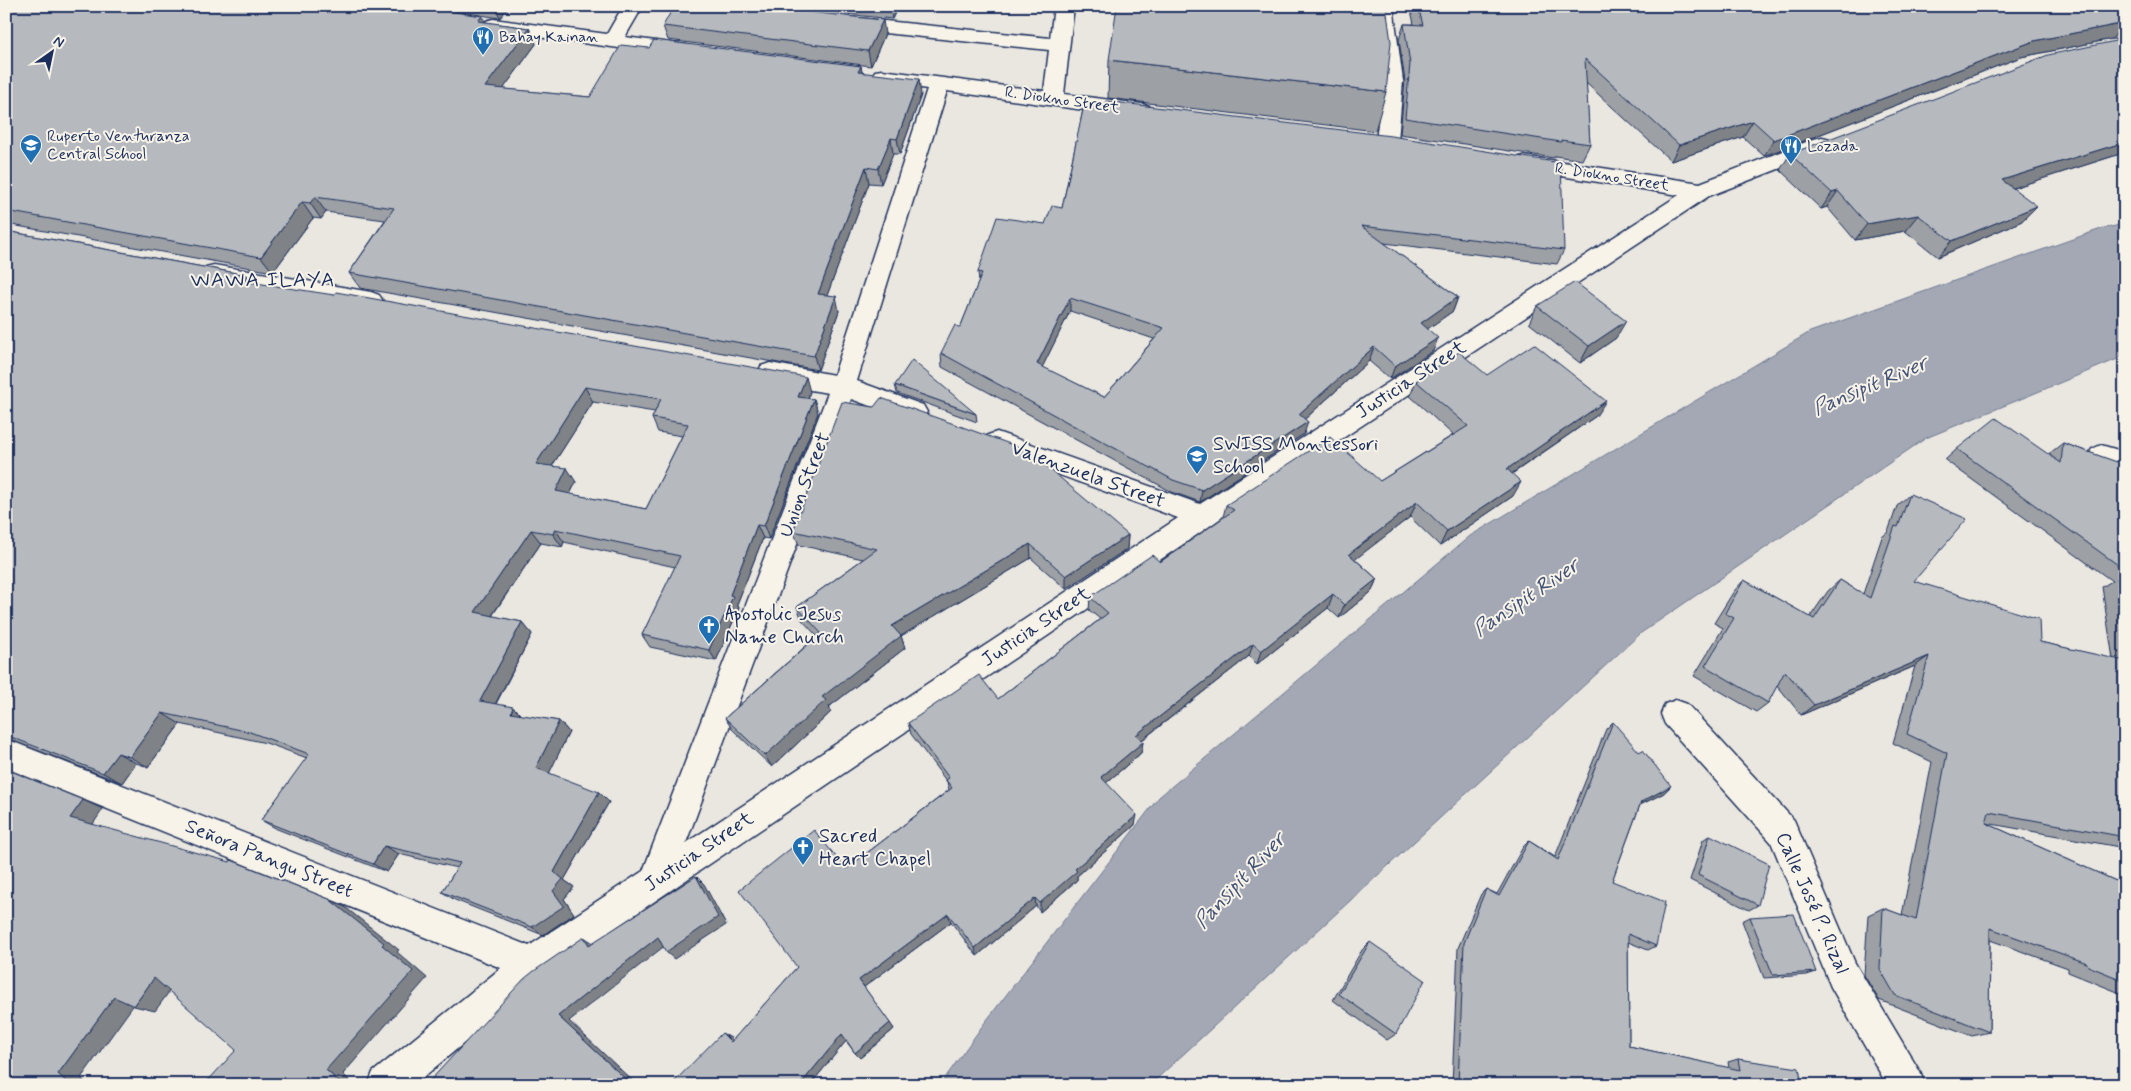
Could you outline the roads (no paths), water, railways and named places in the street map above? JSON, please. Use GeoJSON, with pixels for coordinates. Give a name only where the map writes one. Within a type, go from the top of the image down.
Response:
{"type":"FeatureCollection","features":[{"type":"Feature","properties":{"kind":"street"},"geometry":{"type":"LineString","coordinates":[[612,42],[633,6]]}},
{"type":"Feature","properties":{"kind":"street"},"geometry":{"type":"LineString","coordinates":[[1053,100],[1064,6]]}},
{"type":"Feature","properties":{"kind":"street"},"geometry":{"type":"LineString","coordinates":[[1383,6],[1393,81],[1387,141]]}},
{"type":"Feature","properties":{"kind":"street"},"geometry":{"type":"LineString","coordinates":[[826,20],[1060,45]]}},
{"type":"Feature","properties":{"kind":"street"},"geometry":{"type":"LineString","coordinates":[[478,23],[701,53]]}},
{"type":"Feature","properties":{"kind":"street","name":"R. Diokno Street"},"geometry":{"type":"LineString","coordinates":[[860,73],[1161,113]]}},
{"type":"Feature","properties":{"kind":"street","name":"Union Street"},"geometry":{"type":"LineString","coordinates":[[655,882],[843,386],[939,83]]}},
{"type":"Feature","properties":{"kind":"street"},"geometry":{"type":"LineString","coordinates":[[1701,191],[1838,138]]}},
{"type":"Feature","properties":{"kind":"street","name":"R. Diokno Street"},"geometry":{"type":"LineString","coordinates":[[1505,160],[1701,191]]}},
{"type":"Feature","properties":{"kind":"street","name":"Justicia Street"},"geometry":{"type":"LineString","coordinates":[[386,1085],[532,964],[1203,516],[1701,191]]}},
{"type":"Feature","properties":{"kind":"street"},"geometry":{"type":"LineString","coordinates":[[188,268],[392,305]]}},
{"type":"Feature","properties":{"kind":"street"},"geometry":{"type":"LineString","coordinates":[[745,369],[843,386],[935,420]]}},
{"type":"Feature","properties":{"kind":"street","name":"Valenzuela Street"},"geometry":{"type":"LineString","coordinates":[[972,433],[1203,516]]}},
{"type":"Feature","properties":{"kind":"street","name":"Calle José P. Rizal"},"geometry":{"type":"LineString","coordinates":[[1676,714],[1782,831],[1843,975],[1907,1085]]}},
{"type":"Feature","properties":{"kind":"street","name":"Señora Pangu Street"},"geometry":{"type":"LineString","coordinates":[[6,753],[532,964]]}},
{"type":"Feature","properties":{"kind":"water","name":"Pansipit River"},"geometry":{"type":"Polygon","coordinates":[[[2125,224],[2125,356],[1926,438],[1641,633],[1150,1085],[940,1085],[983,1025],[1159,797],[1470,536],[1810,332],[2101,229],[2125,224]]]}},
{"type":"Feature","properties":{"kind":"place","name":"Bahay Kainan"},"geometry":{"type":"Point","coordinates":[483,56]}},
{"type":"Feature","properties":{"kind":"place","name":"Ruperto Venturanza Central School"},"geometry":{"type":"Point","coordinates":[31,164]}},
{"type":"Feature","properties":{"kind":"place","name":"Lozada"},"geometry":{"type":"Point","coordinates":[1791,165]}},
{"type":"Feature","properties":{"kind":"place","name":"SWISS Montessori School"},"geometry":{"type":"Point","coordinates":[1197,475]}},
{"type":"Feature","properties":{"kind":"place","name":"Apostolic Jesus Name Church"},"geometry":{"type":"Point","coordinates":[709,645]}},
{"type":"Feature","properties":{"kind":"place","name":"Sacred Heart Chapel"},"geometry":{"type":"Point","coordinates":[803,866]}},
{"type":"Feature","properties":{"kind":"district","name":"WAWA ILAYA"},"geometry":{"type":"Point","coordinates":[263,280]}}]}
